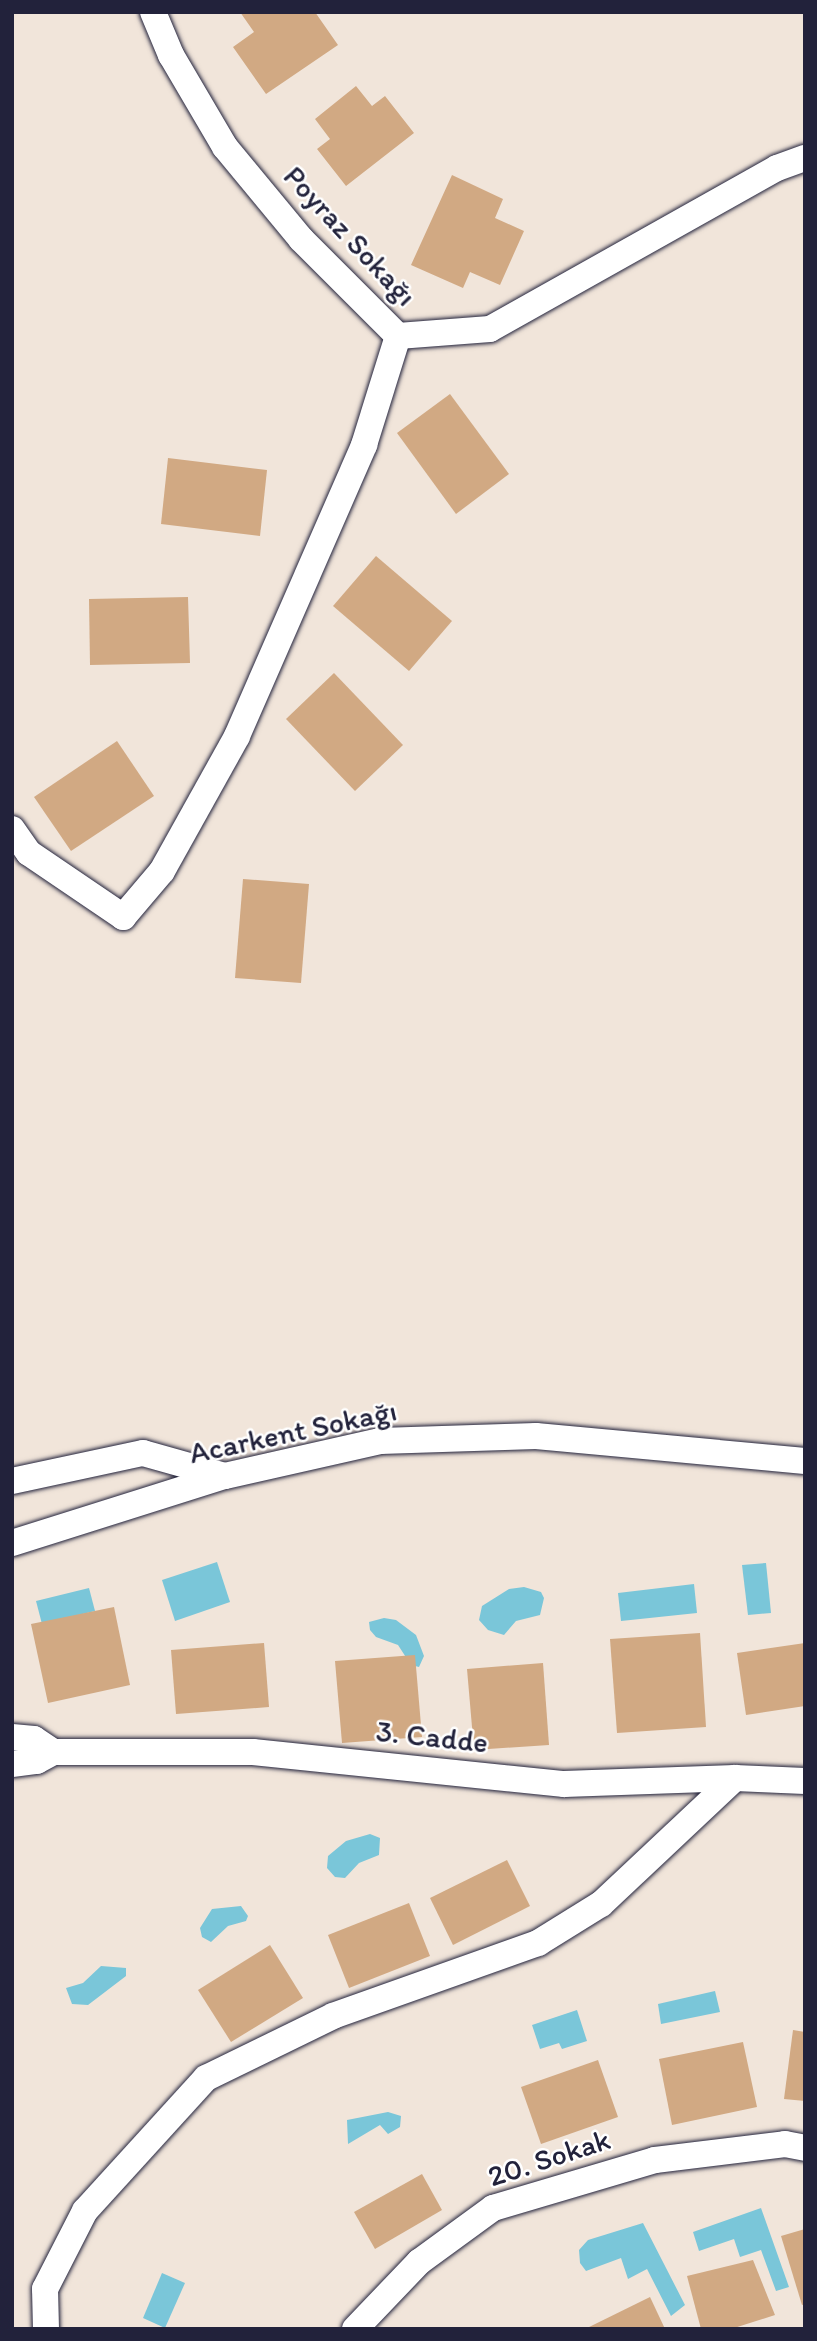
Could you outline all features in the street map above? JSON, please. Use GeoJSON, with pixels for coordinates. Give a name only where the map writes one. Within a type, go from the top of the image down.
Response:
{"type":"FeatureCollection","features":[{"type":"Feature","properties":{"kind":"street","name":"Poyraz Sokağı"},"geometry":{"type":"LineString","coordinates":[[153,12],[171,55],[225,147],[301,239],[398,336],[491,329],[777,168],[805,158]]}},
{"type":"Feature","properties":{"kind":"street"},"geometry":{"type":"LineString","coordinates":[[12,829],[29,853],[123,917],[162,871],[237,736],[364,445],[398,336]]}},
{"type":"Feature","properties":{"kind":"street","name":"Acarkent Sokağı"},"geometry":{"type":"LineString","coordinates":[[12,1544],[225,1476],[380,1441],[536,1436],[805,1461]]}},
{"type":"Feature","properties":{"kind":"street"},"geometry":{"type":"LineString","coordinates":[[12,1481],[143,1453],[225,1476]]}},
{"type":"Feature","properties":{"kind":"street"},"geometry":{"type":"LineString","coordinates":[[12,1737],[34,1739],[53,1752],[37,1760],[12,1764]]}},
{"type":"Feature","properties":{"kind":"street","name":"3. Cadde"},"geometry":{"type":"LineString","coordinates":[[53,1752],[253,1752],[565,1784],[735,1778],[805,1781]]}},
{"type":"Feature","properties":{"kind":"street"},"geometry":{"type":"LineString","coordinates":[[46,2329],[45,2289],[85,2211],[206,2078],[333,2016],[538,1944],[601,1903],[735,1778]]}},
{"type":"Feature","properties":{"kind":"street","name":"20. Sokak"},"geometry":{"type":"LineString","coordinates":[[355,2329],[419,2262],[494,2207],[655,2160],[785,2144],[805,2148]]}},
{"type":"Feature","properties":{"kind":"water"},"geometry":{"type":"Polygon","coordinates":[[[217,1562],[230,1602],[175,1621],[162,1580],[217,1562]]]}},
{"type":"Feature","properties":{"kind":"water"},"geometry":{"type":"Polygon","coordinates":[[[766,1563],[771,1613],[748,1615],[742,1565],[766,1563]]]}},
{"type":"Feature","properties":{"kind":"water"},"geometry":{"type":"Polygon","coordinates":[[[694,1584],[697,1613],[621,1621],[618,1593],[694,1584]]]}},
{"type":"Feature","properties":{"kind":"water"},"geometry":{"type":"Polygon","coordinates":[[[524,1587],[541,1592],[544,1598],[540,1615],[516,1621],[504,1635],[488,1630],[479,1620],[482,1606],[509,1589],[524,1587]]]}},
{"type":"Feature","properties":{"kind":"water"},"geometry":{"type":"Polygon","coordinates":[[[89,1588],[95,1611],[42,1624],[36,1601],[89,1588]]]}},
{"type":"Feature","properties":{"kind":"water"},"geometry":{"type":"Polygon","coordinates":[[[384,1618],[396,1620],[416,1635],[424,1656],[419,1667],[411,1665],[398,1645],[376,1637],[370,1630],[369,1622],[384,1618]]]}},
{"type":"Feature","properties":{"kind":"water"},"geometry":{"type":"Polygon","coordinates":[[[370,1834],[380,1838],[379,1855],[359,1863],[345,1878],[335,1877],[327,1868],[328,1856],[346,1841],[370,1834]]]}},
{"type":"Feature","properties":{"kind":"water"},"geometry":{"type":"Polygon","coordinates":[[[241,1906],[248,1916],[246,1921],[228,1926],[211,1942],[202,1937],[200,1928],[212,1909],[241,1906]]]}},
{"type":"Feature","properties":{"kind":"water"},"geometry":{"type":"Polygon","coordinates":[[[101,1966],[126,1968],[126,1976],[88,2005],[72,2004],[66,1988],[83,1983],[101,1966]]]}},
{"type":"Feature","properties":{"kind":"water"},"geometry":{"type":"Polygon","coordinates":[[[715,1991],[720,2012],[661,2024],[658,2004],[715,1991]]]}},
{"type":"Feature","properties":{"kind":"water"},"geometry":{"type":"Polygon","coordinates":[[[577,2010],[587,2041],[562,2049],[559,2043],[540,2049],[532,2025],[577,2010]]]}},
{"type":"Feature","properties":{"kind":"water"},"geometry":{"type":"Polygon","coordinates":[[[388,2112],[401,2116],[400,2127],[388,2134],[380,2125],[348,2144],[347,2120],[388,2112]]]}},
{"type":"Feature","properties":{"kind":"water"},"geometry":{"type":"Polygon","coordinates":[[[761,2208],[789,2287],[776,2291],[761,2250],[740,2257],[734,2239],[699,2251],[693,2232],[761,2208]]]}},
{"type":"Feature","properties":{"kind":"water"},"geometry":{"type":"Polygon","coordinates":[[[643,2223],[685,2305],[671,2316],[647,2269],[628,2279],[621,2258],[586,2271],[580,2263],[579,2250],[588,2240],[643,2223]]]}},
{"type":"Feature","properties":{"kind":"water"},"geometry":{"type":"Polygon","coordinates":[[[162,2273],[185,2283],[165,2328],[143,2318],[162,2273]]]}},
{"type":"Feature","properties":{"kind":"building"},"geometry":{"type":"Polygon","coordinates":[[[240,12],[315,12],[338,45],[266,94],[233,47],[254,32],[240,12]]]}},
{"type":"Feature","properties":{"kind":"building"},"geometry":{"type":"Polygon","coordinates":[[[356,86],[372,106],[385,96],[414,133],[346,186],[317,149],[330,139],[315,119],[356,86]]]}},
{"type":"Feature","properties":{"kind":"building"},"geometry":{"type":"Polygon","coordinates":[[[452,175],[503,199],[495,218],[524,231],[500,285],[470,272],[463,288],[411,265],[452,175]]]}},
{"type":"Feature","properties":{"kind":"building"},"geometry":{"type":"Polygon","coordinates":[[[450,394],[509,474],[456,514],[397,433],[450,394]]]}},
{"type":"Feature","properties":{"kind":"building"},"geometry":{"type":"Polygon","coordinates":[[[168,458],[267,470],[260,536],[161,524],[168,458]]]}},
{"type":"Feature","properties":{"kind":"building"},"geometry":{"type":"Polygon","coordinates":[[[376,556],[452,621],[409,671],[333,606],[376,556]]]}},
{"type":"Feature","properties":{"kind":"building"},"geometry":{"type":"Polygon","coordinates":[[[188,597],[190,663],[90,665],[89,599],[188,597]]]}},
{"type":"Feature","properties":{"kind":"building"},"geometry":{"type":"Polygon","coordinates":[[[334,673],[403,745],[355,791],[286,719],[334,673]]]}},
{"type":"Feature","properties":{"kind":"building"},"geometry":{"type":"Polygon","coordinates":[[[117,741],[154,796],[71,851],[34,797],[117,741]]]}},
{"type":"Feature","properties":{"kind":"building"},"geometry":{"type":"Polygon","coordinates":[[[243,879],[309,884],[301,983],[235,978],[243,879]]]}},
{"type":"Feature","properties":{"kind":"building"},"geometry":{"type":"Polygon","coordinates":[[[114,1607],[130,1685],[48,1703],[31,1624],[114,1607]]]}},
{"type":"Feature","properties":{"kind":"building"},"geometry":{"type":"Polygon","coordinates":[[[700,1633],[706,1727],[617,1733],[610,1639],[700,1633]]]}},
{"type":"Feature","properties":{"kind":"building"},"geometry":{"type":"Polygon","coordinates":[[[264,1643],[269,1707],[176,1714],[171,1650],[264,1643]]]}},
{"type":"Feature","properties":{"kind":"building"},"geometry":{"type":"Polygon","coordinates":[[[805,1643],[805,1706],[746,1715],[737,1653],[805,1643]]]}},
{"type":"Feature","properties":{"kind":"building"},"geometry":{"type":"Polygon","coordinates":[[[415,1655],[422,1737],[342,1743],[335,1661],[415,1655]]]}},
{"type":"Feature","properties":{"kind":"building"},"geometry":{"type":"Polygon","coordinates":[[[543,1663],[549,1745],[474,1750],[467,1669],[543,1663]]]}},
{"type":"Feature","properties":{"kind":"building"},"geometry":{"type":"Polygon","coordinates":[[[507,1860],[530,1906],[453,1945],[430,1898],[507,1860]]]}},
{"type":"Feature","properties":{"kind":"building"},"geometry":{"type":"Polygon","coordinates":[[[409,1903],[430,1956],[349,1988],[328,1935],[409,1903]]]}},
{"type":"Feature","properties":{"kind":"building"},"geometry":{"type":"Polygon","coordinates":[[[270,1945],[303,1998],[231,2042],[198,1990],[270,1945]]]}},
{"type":"Feature","properties":{"kind":"building"},"geometry":{"type":"Polygon","coordinates":[[[793,2030],[805,2032],[805,2101],[784,2099],[793,2030]]]}},
{"type":"Feature","properties":{"kind":"building"},"geometry":{"type":"Polygon","coordinates":[[[743,2042],[757,2107],[672,2125],[659,2059],[743,2042]]]}},
{"type":"Feature","properties":{"kind":"building"},"geometry":{"type":"Polygon","coordinates":[[[598,2060],[618,2117],[541,2144],[521,2087],[598,2060]]]}},
{"type":"Feature","properties":{"kind":"building"},"geometry":{"type":"Polygon","coordinates":[[[422,2174],[442,2210],[375,2249],[354,2212],[422,2174]]]}},
{"type":"Feature","properties":{"kind":"building"},"geometry":{"type":"Polygon","coordinates":[[[805,2229],[805,2304],[802,2305],[781,2236],[805,2229]]]}},
{"type":"Feature","properties":{"kind":"building"},"geometry":{"type":"Polygon","coordinates":[[[753,2260],[775,2315],[731,2329],[701,2329],[687,2276],[753,2260]]]}},
{"type":"Feature","properties":{"kind":"building"},"geometry":{"type":"Polygon","coordinates":[[[650,2297],[665,2329],[585,2329],[650,2297]]]}}]}
